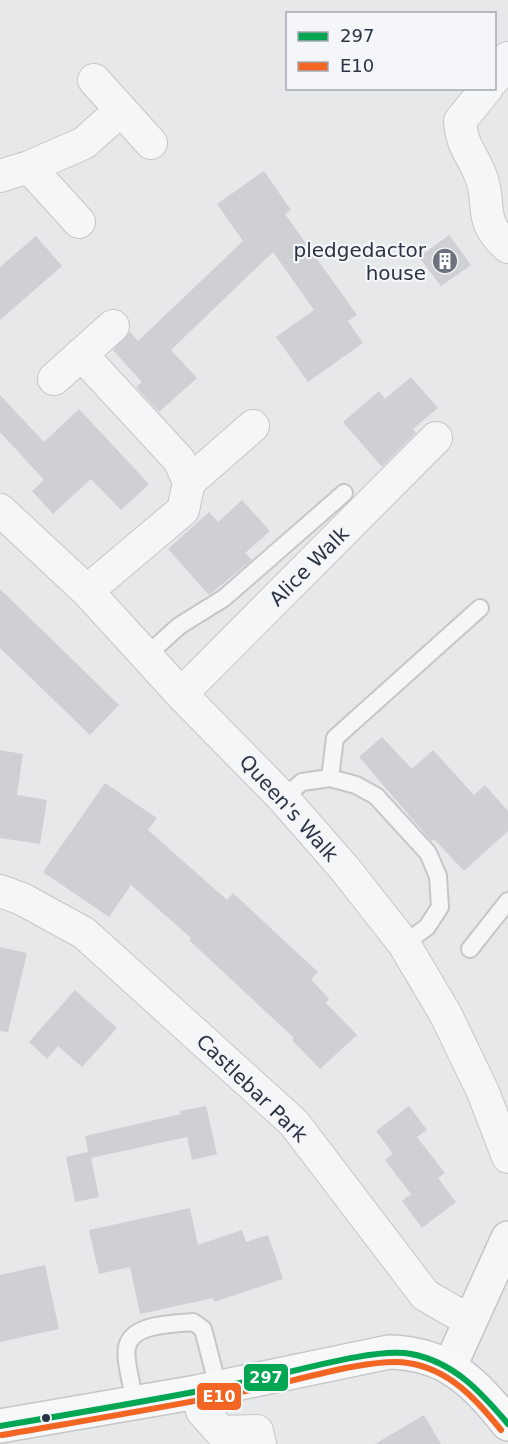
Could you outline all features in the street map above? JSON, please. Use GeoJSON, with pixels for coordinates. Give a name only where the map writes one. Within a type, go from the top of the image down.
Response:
{"type":"FeatureCollection","features":[{"type":"Feature","properties":{"kind":"main road"},"geometry":{"type":"LineString","coordinates":[[2,1432],[135,1402],[390,1352],[408,1353],[450,1366],[481,1391],[508,1424]]}},
{"type":"Feature","properties":{"kind":"street"},"geometry":{"type":"LineString","coordinates":[[496,77],[508,58]]}},
{"type":"Feature","properties":{"kind":"street"},"geometry":{"type":"LineString","coordinates":[[93,80],[151,143]]}},
{"type":"Feature","properties":{"kind":"street"},"geometry":{"type":"LineString","coordinates":[[485,90],[460,120],[461,140],[481,176],[508,203]]}},
{"type":"Feature","properties":{"kind":"street"},"geometry":{"type":"LineString","coordinates":[[0,176],[29,167],[84,143],[121,110]]}},
{"type":"Feature","properties":{"kind":"street"},"geometry":{"type":"LineString","coordinates":[[29,167],[79,222]]}},
{"type":"Feature","properties":{"kind":"street"},"geometry":{"type":"LineString","coordinates":[[481,176],[486,220],[496,236],[508,247]]}},
{"type":"Feature","properties":{"kind":"street"},"geometry":{"type":"LineString","coordinates":[[54,379],[113,326]]}},
{"type":"Feature","properties":{"kind":"street"},"geometry":{"type":"LineString","coordinates":[[81,354],[179,460],[189,482],[183,510],[87,591]]}},
{"type":"Feature","properties":{"kind":"street"},"geometry":{"type":"LineString","coordinates":[[189,482],[253,426]]}},
{"type":"Feature","properties":{"kind":"street","name":"Alice Walk"},"geometry":{"type":"LineString","coordinates":[[181,694],[436,438]]}},
{"type":"Feature","properties":{"kind":"street","name":"Queen's Walk"},"geometry":{"type":"LineString","coordinates":[[0,510],[87,591],[181,694],[283,798],[345,869],[404,944],[446,1015],[483,1092],[508,1156]]}},
{"type":"Feature","properties":{"kind":"street","name":"Castlebar Park"},"geometry":{"type":"LineString","coordinates":[[0,891],[22,899],[84,933],[286,1116],[425,1295],[470,1321]]}},
{"type":"Feature","properties":{"kind":"street"},"geometry":{"type":"LineString","coordinates":[[450,1366],[508,1238]]}},
{"type":"Feature","properties":{"kind":"street"},"geometry":{"type":"LineString","coordinates":[[208,1389],[202,1410],[221,1432],[257,1431],[260,1444]]}},
{"type":"Feature","properties":{"kind":"lane"},"geometry":{"type":"LineString","coordinates":[[147,656],[178,626],[224,598],[344,493]]}},
{"type":"Feature","properties":{"kind":"lane"},"geometry":{"type":"LineString","coordinates":[[330,778],[335,738],[480,609]]}},
{"type":"Feature","properties":{"kind":"lane"},"geometry":{"type":"LineString","coordinates":[[283,798],[302,782],[330,778],[356,785],[376,796],[428,853],[438,876],[440,907],[427,927],[404,944]]}},
{"type":"Feature","properties":{"kind":"lane"},"geometry":{"type":"LineString","coordinates":[[470,949],[508,901]]}},
{"type":"Feature","properties":{"kind":"lane"},"geometry":{"type":"LineString","coordinates":[[135,1402],[126,1347],[132,1337],[143,1329],[169,1324],[193,1322],[203,1329],[208,1389]]}},
{"type":"Feature","properties":{"kind":"building"},"geometry":{"type":"Polygon","coordinates":[[[264,171],[291,210],[285,214],[357,315],[348,321],[363,343],[308,382],[276,337],[314,310],[273,252],[171,350],[197,378],[159,412],[136,387],[142,382],[113,350],[130,332],[138,341],[243,241],[217,204],[264,171]]]}},
{"type":"Feature","properties":{"kind":"building","name":"pledgedactor house"},"geometry":{"type":"Polygon","coordinates":[[[449,235],[471,265],[441,286],[419,257],[449,235]]]}},
{"type":"Feature","properties":{"kind":"building"},"geometry":{"type":"Polygon","coordinates":[[[36,236],[62,266],[0,320],[0,267],[36,236]]]}},
{"type":"Feature","properties":{"kind":"building"},"geometry":{"type":"Polygon","coordinates":[[[411,377],[438,408],[413,429],[416,433],[382,467],[343,422],[379,391],[385,399],[411,377]]]}},
{"type":"Feature","properties":{"kind":"building"},"geometry":{"type":"Polygon","coordinates":[[[0,395],[44,442],[79,409],[149,484],[121,510],[91,479],[53,514],[32,491],[44,480],[0,432],[0,395]]]}},
{"type":"Feature","properties":{"kind":"building"},"geometry":{"type":"Polygon","coordinates":[[[242,500],[270,531],[245,553],[252,560],[209,595],[168,549],[209,512],[218,522],[242,500]]]}},
{"type":"Feature","properties":{"kind":"building"},"geometry":{"type":"Polygon","coordinates":[[[0,589],[119,705],[90,735],[0,648],[0,589]]]}},
{"type":"Feature","properties":{"kind":"building"},"geometry":{"type":"Polygon","coordinates":[[[382,737],[412,769],[433,750],[474,795],[485,785],[508,811],[508,831],[464,871],[434,839],[431,841],[359,757],[382,737]]]}},
{"type":"Feature","properties":{"kind":"building"},"geometry":{"type":"Polygon","coordinates":[[[0,750],[23,754],[17,795],[47,800],[40,844],[0,838],[0,750]]]}},
{"type":"Feature","properties":{"kind":"building"},"geometry":{"type":"Polygon","coordinates":[[[105,783],[157,818],[148,830],[227,900],[233,893],[318,972],[311,979],[329,999],[326,1003],[357,1035],[320,1069],[292,1040],[294,1038],[189,940],[191,938],[131,885],[109,917],[43,872],[105,783]]]}},
{"type":"Feature","properties":{"kind":"building"},"geometry":{"type":"Polygon","coordinates":[[[0,947],[27,953],[8,1032],[0,1031],[0,947]]]}},
{"type":"Feature","properties":{"kind":"building"},"geometry":{"type":"Polygon","coordinates":[[[75,990],[117,1028],[82,1067],[58,1046],[47,1059],[29,1042],[75,990]]]}},
{"type":"Feature","properties":{"kind":"building"},"geometry":{"type":"Polygon","coordinates":[[[206,1106],[217,1154],[192,1160],[187,1137],[91,1158],[99,1197],[75,1202],[66,1157],[88,1152],[85,1136],[206,1106]]]}},
{"type":"Feature","properties":{"kind":"building"},"geometry":{"type":"Polygon","coordinates":[[[409,1106],[427,1130],[417,1137],[445,1173],[438,1178],[456,1202],[422,1228],[402,1201],[411,1194],[385,1160],[393,1154],[376,1131],[409,1106]]]}},
{"type":"Feature","properties":{"kind":"building"},"geometry":{"type":"Polygon","coordinates":[[[190,1208],[198,1245],[242,1230],[246,1242],[268,1235],[283,1279],[214,1302],[213,1298],[140,1314],[130,1267],[99,1274],[89,1230],[190,1208]]]}},
{"type":"Feature","properties":{"kind":"building"},"geometry":{"type":"Polygon","coordinates":[[[45,1265],[59,1329],[0,1342],[0,1275],[45,1265]]]}},
{"type":"Feature","properties":{"kind":"building"},"geometry":{"type":"Polygon","coordinates":[[[424,1415],[441,1444],[375,1444],[424,1415]]]}},
{"type":"Feature","properties":{"kind":"transit line","name":"297"},"geometry":{"type":"LineString","coordinates":[[0,1426],[250,1381],[355,1357],[395,1353],[426,1358],[453,1371],[477,1390],[508,1424]]}},
{"type":"Feature","properties":{"kind":"transit line","name":"E10"},"geometry":{"type":"LineString","coordinates":[[2,1435],[229,1395],[356,1366],[393,1362],[423,1366],[449,1379],[482,1407],[501,1430]]}},
{"type":"Feature","properties":{"kind":"place","name":"pledgedactor house"},"geometry":{"type":"Point","coordinates":[445,261]}}]}
